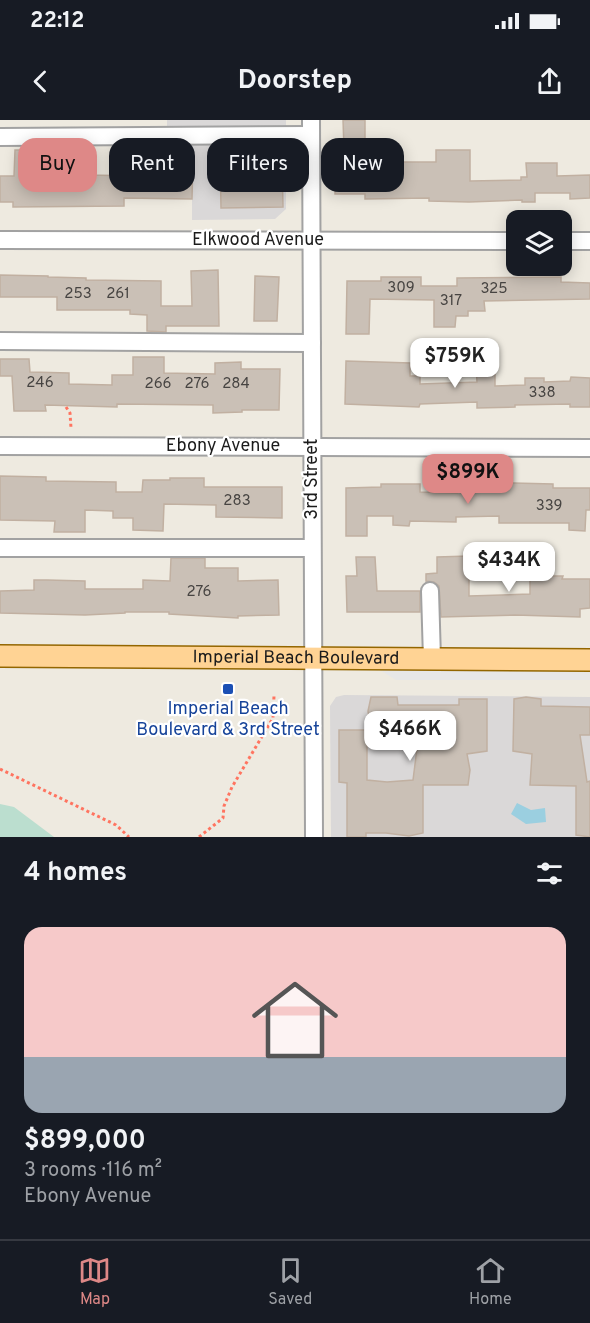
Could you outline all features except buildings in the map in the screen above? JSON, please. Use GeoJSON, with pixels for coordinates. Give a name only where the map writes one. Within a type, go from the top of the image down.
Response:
{"type":"FeatureCollection","features":[{"type":"Feature","properties":{"kind":"main road","name":"Imperial Beach Boulevard"},"geometry":{"type":"LineString","coordinates":[[0,656],[590,660]]}},
{"type":"Feature","properties":{"kind":"street"},"geometry":{"type":"LineString","coordinates":[[0,137],[311,128]]}},
{"type":"Feature","properties":{"kind":"street","name":"3rd Street"},"geometry":{"type":"LineString","coordinates":[[311,128],[314,837]]}},
{"type":"Feature","properties":{"kind":"street","name":"Elkwood Avenue"},"geometry":{"type":"LineString","coordinates":[[0,240],[506,241]]}},
{"type":"Feature","properties":{"kind":"street"},"geometry":{"type":"LineString","coordinates":[[572,241],[590,241]]}},
{"type":"Feature","properties":{"kind":"street"},"geometry":{"type":"LineString","coordinates":[[0,341],[312,343]]}},
{"type":"Feature","properties":{"kind":"street","name":"Ebony Avenue"},"geometry":{"type":"LineString","coordinates":[[0,446],[590,447]]}},
{"type":"Feature","properties":{"kind":"street"},"geometry":{"type":"LineString","coordinates":[[0,548],[312,548]]}},
{"type":"Feature","properties":{"kind":"street"},"geometry":{"type":"LineString","coordinates":[[430,591],[432,659]]}},
{"type":"Feature","properties":{"kind":"path"},"geometry":{"type":"LineString","coordinates":[[66,407],[70,413],[71,428]]}},
{"type":"Feature","properties":{"kind":"path"},"geometry":{"type":"LineString","coordinates":[[199,837],[223,818],[224,806],[232,787],[273,718],[273,696]]}},
{"type":"Feature","properties":{"kind":"path"},"geometry":{"type":"LineString","coordinates":[[0,769],[116,825],[129,837]]}},
{"type":"Feature","properties":{"kind":"shaded area"},"geometry":{"type":"Polygon","coordinates":[[[167,120],[286,120],[286,138],[207,138],[207,192],[286,192],[286,209],[275,219],[192,220],[192,192],[195,192],[195,138],[167,138],[167,120]]]}},
{"type":"Feature","properties":{"kind":"shaded area"},"geometry":{"type":"Polygon","coordinates":[[[372,665],[590,667],[590,680],[396,680],[372,665]]]}},
{"type":"Feature","properties":{"kind":"shaded area"},"geometry":{"type":"Polygon","coordinates":[[[344,695],[590,697],[590,837],[331,837],[330,706],[336,697],[344,695]]]}},
{"type":"Feature","properties":{"kind":"green space"},"geometry":{"type":"Polygon","coordinates":[[[0,804],[14,807],[54,837],[0,837],[0,804]]]}},
{"type":"Feature","properties":{"kind":"water"},"geometry":{"type":"Polygon","coordinates":[[[517,803],[531,810],[545,808],[546,822],[526,824],[511,814],[517,803]]]}},
{"type":"Feature","properties":{"kind":"place","name":"Imperial Beach Boulevard & 3rd Street"},"geometry":{"type":"Point","coordinates":[228,689]}}]}
